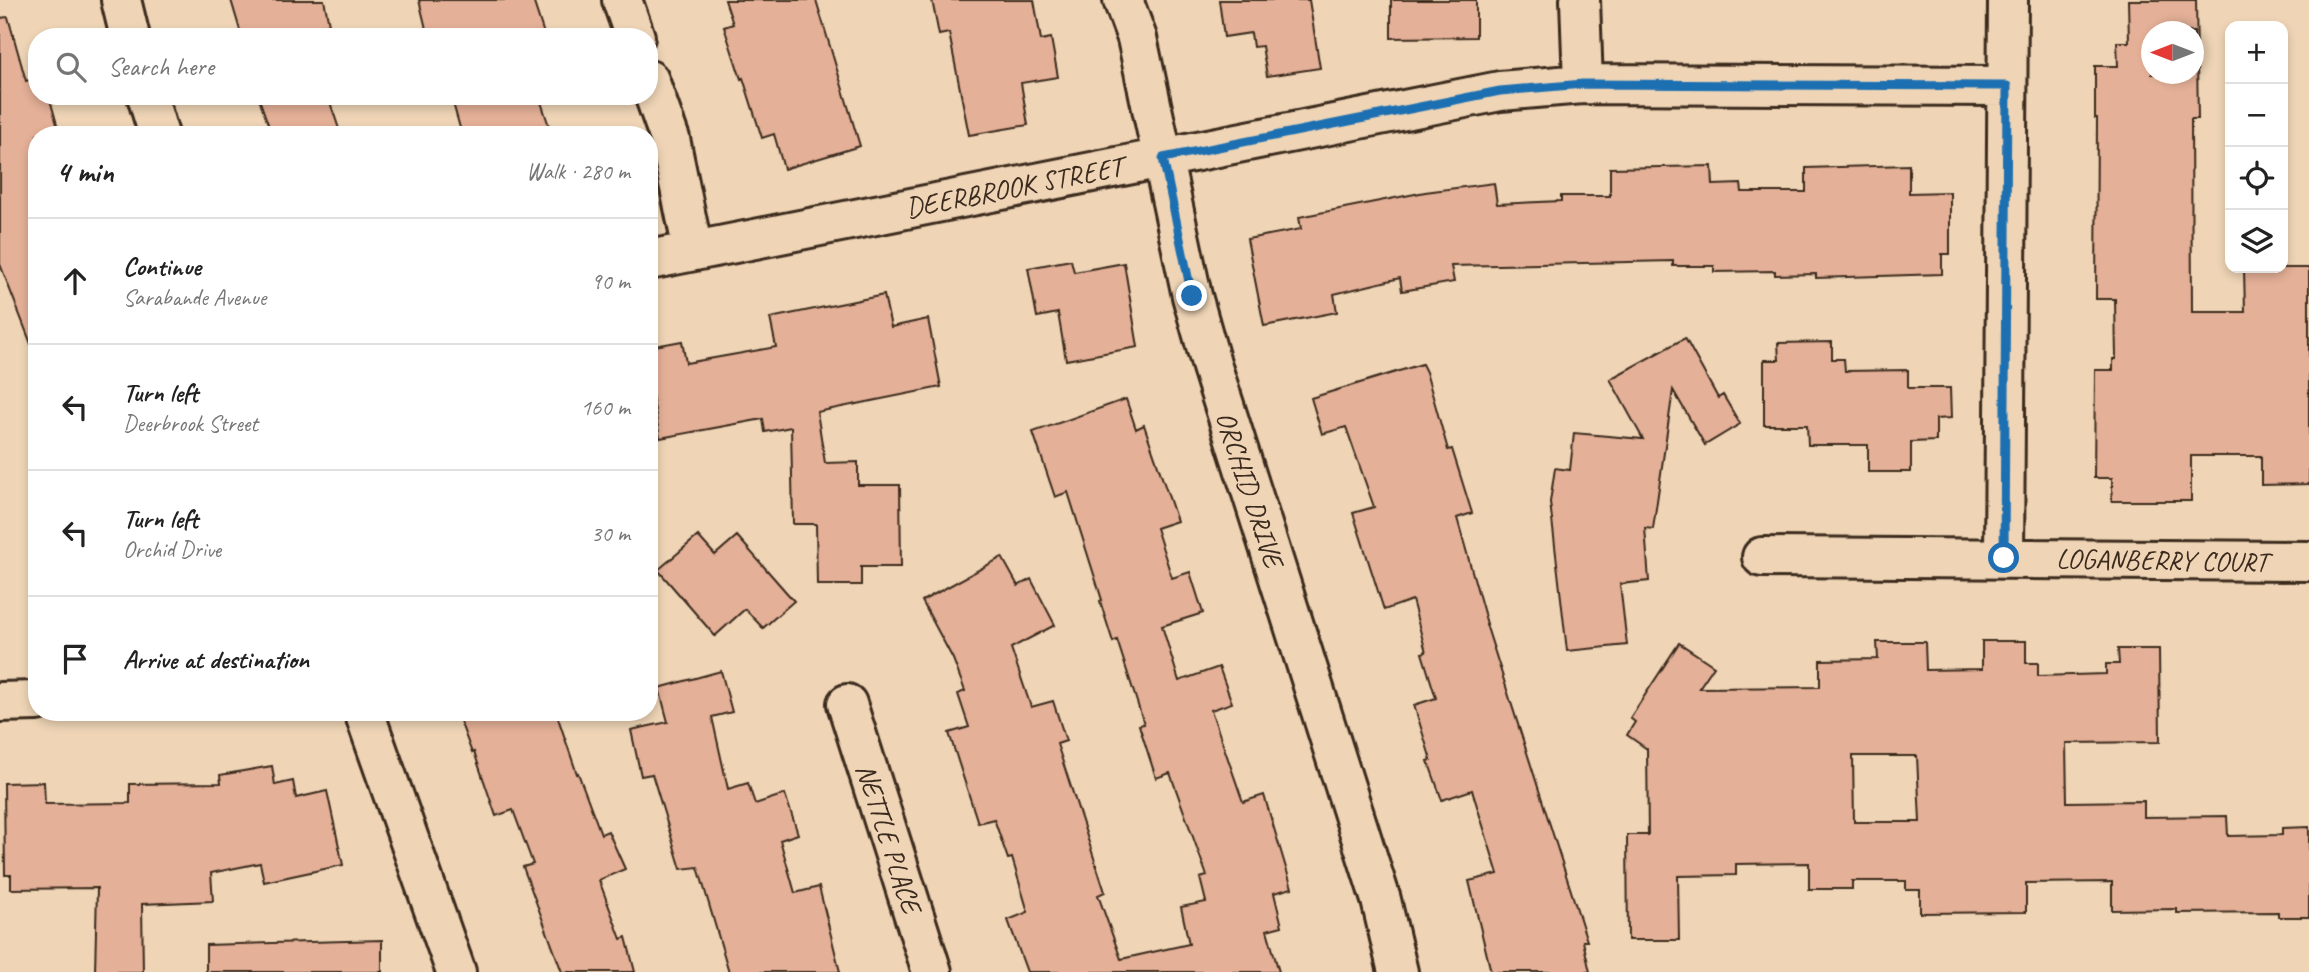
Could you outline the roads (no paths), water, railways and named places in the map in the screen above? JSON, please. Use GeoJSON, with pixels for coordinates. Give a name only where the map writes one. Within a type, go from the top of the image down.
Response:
{"type":"FeatureCollection","features":[{"type":"Feature","properties":{"kind":"street"},"geometry":{"type":"LineString","coordinates":[[121,0],[128,28]]}},
{"type":"Feature","properties":{"kind":"street"},"geometry":{"type":"LineString","coordinates":[[622,0],[632,28]]}},
{"type":"Feature","properties":{"kind":"street","name":"ORCHID DRIVE"},"geometry":{"type":"LineString","coordinates":[[1123,0],[1137,38],[1192,296],[1212,367],[1381,900],[1398,972]]}},
{"type":"Feature","properties":{"kind":"street"},"geometry":{"type":"LineString","coordinates":[[1580,0],[1583,84]]}},
{"type":"Feature","properties":{"kind":"street"},"geometry":{"type":"LineString","coordinates":[[2004,558],[2008,0]]}},
{"type":"Feature","properties":{"kind":"street","name":"DEERBROOK STREET"},"geometry":{"type":"LineString","coordinates":[[658,258],[1500,91],[1583,84],[2007,86]]}},
{"type":"Feature","properties":{"kind":"street"},"geometry":{"type":"LineString","coordinates":[[150,105],[156,126]]}},
{"type":"Feature","properties":{"kind":"street"},"geometry":{"type":"LineString","coordinates":[[658,105],[670,139],[693,251]]}},
{"type":"Feature","properties":{"kind":"street","name":"LOGANBERRY COURT"},"geometry":{"type":"LineString","coordinates":[[1762,556],[2309,561]]}},
{"type":"Feature","properties":{"kind":"street"},"geometry":{"type":"LineString","coordinates":[[0,702],[28,701]]}},
{"type":"Feature","properties":{"kind":"street","name":"NETTLE PLACE"},"geometry":{"type":"LineString","coordinates":[[847,704],[932,972]]}},
{"type":"Feature","properties":{"kind":"street"},"geometry":{"type":"LineString","coordinates":[[367,721],[456,972]]}}]}
